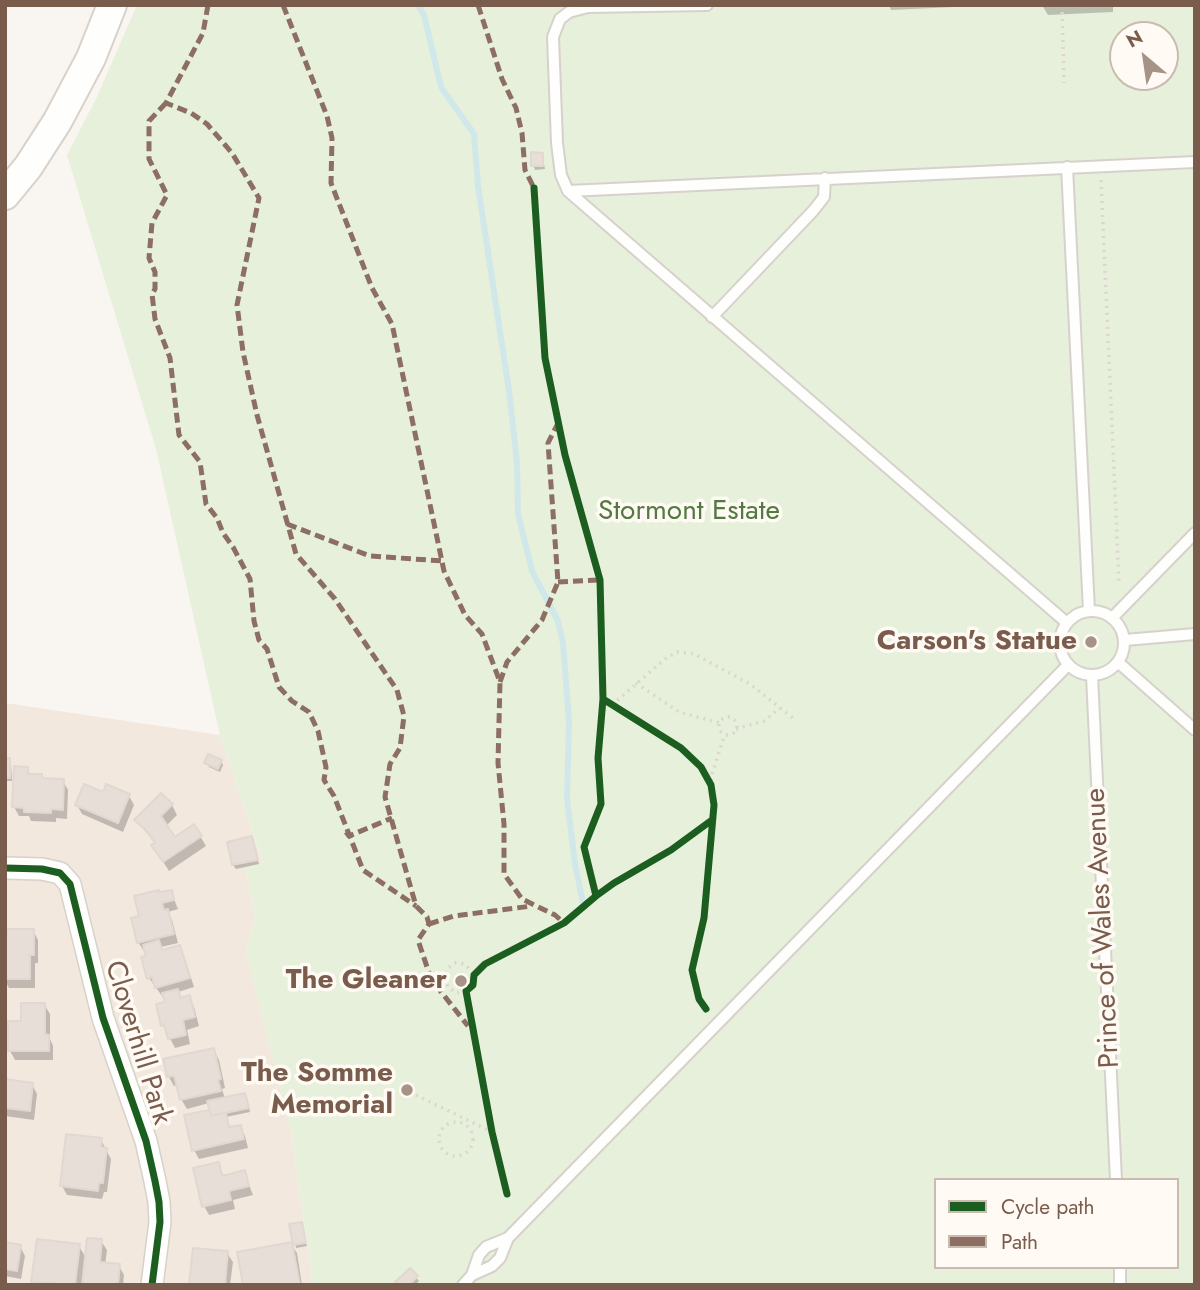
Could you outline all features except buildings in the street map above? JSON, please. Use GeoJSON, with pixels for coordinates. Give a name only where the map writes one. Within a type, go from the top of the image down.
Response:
{"type":"FeatureCollection","features":[{"type":"Feature","properties":{"kind":"main road"},"geometry":{"type":"LineString","coordinates":[[5,195],[28,167],[57,122],[91,58],[112,5]]}},
{"type":"Feature","properties":{"kind":"street","name":"Cloverhill Park"},"geometry":{"type":"LineString","coordinates":[[5,867],[60,873],[70,884],[103,1018],[146,1141],[155,1181],[160,1222],[152,1285]]}},
{"type":"Feature","properties":{"kind":"lane"},"geometry":{"type":"LineString","coordinates":[[708,5],[588,7],[569,12],[560,19],[553,37],[557,144],[561,174],[568,191],[1067,622]]}},
{"type":"Feature","properties":{"kind":"lane"},"geometry":{"type":"LineString","coordinates":[[568,191],[1195,162]]}},
{"type":"Feature","properties":{"kind":"lane"},"geometry":{"type":"LineString","coordinates":[[1068,167],[1089,611]]}},
{"type":"Feature","properties":{"kind":"lane"},"geometry":{"type":"LineString","coordinates":[[712,317],[813,211],[824,197],[825,178]]}},
{"type":"Feature","properties":{"kind":"lane"},"geometry":{"type":"LineString","coordinates":[[1112,618],[1195,533]]}},
{"type":"Feature","properties":{"kind":"lane"},"geometry":{"type":"LineString","coordinates":[[1089,611],[1112,618],[1119,625],[1125,640],[1119,663],[1101,674],[1092,676],[1076,671],[1068,665],[1060,650],[1060,640],[1067,622],[1074,616],[1089,611]]}},
{"type":"Feature","properties":{"kind":"lane"},"geometry":{"type":"LineString","coordinates":[[1125,640],[1195,634]]}},
{"type":"Feature","properties":{"kind":"lane"},"geometry":{"type":"LineString","coordinates":[[1119,663],[1195,730]]}},
{"type":"Feature","properties":{"kind":"lane"},"geometry":{"type":"LineString","coordinates":[[472,1275],[492,1266],[500,1258],[508,1238],[1068,665]]}},
{"type":"Feature","properties":{"kind":"lane","name":"Prince of Wales Avenue"},"geometry":{"type":"LineString","coordinates":[[1092,676],[1116,1178]]}},
{"type":"Feature","properties":{"kind":"lane"},"geometry":{"type":"LineString","coordinates":[[463,1285],[472,1275],[479,1255],[486,1247],[508,1238]]}},
{"type":"Feature","properties":{"kind":"path"},"geometry":{"type":"LineString","coordinates":[[1062,5],[1064,83]]}},
{"type":"Feature","properties":{"kind":"path"},"geometry":{"type":"LineString","coordinates":[[1100,166],[1119,583]]}},
{"type":"Feature","properties":{"kind":"path"},"geometry":{"type":"LineString","coordinates":[[612,705],[665,659],[677,652],[694,654],[750,684],[794,719]]}},
{"type":"Feature","properties":{"kind":"path"},"geometry":{"type":"LineString","coordinates":[[636,683],[679,712],[719,723]]}},
{"type":"Feature","properties":{"kind":"path"},"geometry":{"type":"LineString","coordinates":[[603,699],[623,712]]}},
{"type":"Feature","properties":{"kind":"path"},"geometry":{"type":"LineString","coordinates":[[719,723],[720,730],[730,735],[736,729],[764,720],[780,708]]}},
{"type":"Feature","properties":{"kind":"path"},"geometry":{"type":"LineString","coordinates":[[719,723],[730,717],[737,723],[736,729]]}},
{"type":"Feature","properties":{"kind":"path"},"geometry":{"type":"LineString","coordinates":[[712,792],[712,774],[725,734]]}},
{"type":"Feature","properties":{"kind":"path"},"geometry":{"type":"LineString","coordinates":[[706,776],[712,792]]}},
{"type":"Feature","properties":{"kind":"path"},"geometry":{"type":"LineString","coordinates":[[460,963],[477,972],[473,985],[466,991],[451,991],[445,983],[445,974],[450,965],[460,963]]}},
{"type":"Feature","properties":{"kind":"path"},"geometry":{"type":"LineString","coordinates":[[466,991],[468,1005]]}},
{"type":"Feature","properties":{"kind":"path"},"geometry":{"type":"LineString","coordinates":[[416,1094],[465,1121],[492,1132]]}},
{"type":"Feature","properties":{"kind":"path"},"geometry":{"type":"LineString","coordinates":[[489,1119],[495,1144]]}},
{"type":"Feature","properties":{"kind":"path"},"geometry":{"type":"LineString","coordinates":[[465,1121],[473,1134],[473,1146],[465,1155],[459,1157],[447,1154],[440,1146],[442,1130],[450,1123],[465,1121]]}},
{"type":"Feature","properties":{"kind":"shaded area"},"geometry":{"type":"Polygon","coordinates":[[[5,703],[220,735],[263,864],[245,868],[255,917],[246,952],[291,1132],[313,1285],[5,1285],[5,703]]]}},
{"type":"Feature","properties":{"kind":"green space","name":"Stormont Estate"},"geometry":{"type":"Polygon","coordinates":[[[137,5],[1195,5],[1195,1285],[313,1285],[291,1132],[246,952],[255,917],[245,867],[263,863],[220,735],[156,449],[67,155],[96,99],[137,5]]]}},
{"type":"Feature","properties":{"kind":"waterway"},"geometry":{"type":"LineString","coordinates":[[418,5],[424,15],[441,87],[474,134],[478,186],[509,391],[517,463],[518,514],[532,571],[558,621],[563,643],[569,721],[567,799],[583,903]]}},
{"type":"Feature","properties":{"kind":"marked path"},"geometry":{"type":"LineString","coordinates":[[208,5],[203,33],[166,103],[191,113],[207,124],[232,153],[259,198],[237,305],[243,352],[257,415],[296,554],[335,599],[397,690],[404,716],[400,748],[390,764],[385,797],[416,906],[427,917],[429,924],[418,940],[431,979],[468,1026]]}},
{"type":"Feature","properties":{"kind":"marked path"},"geometry":{"type":"LineString","coordinates":[[283,5],[327,116],[332,138],[331,183],[372,288],[392,324],[444,571],[465,615],[482,634],[500,682],[498,763],[504,824],[504,874],[522,899],[555,915],[564,923]]}},
{"type":"Feature","properties":{"kind":"marked path"},"geometry":{"type":"LineString","coordinates":[[478,5],[502,79],[516,108],[522,133],[525,170],[534,188]]}},
{"type":"Feature","properties":{"kind":"marked path"},"geometry":{"type":"LineString","coordinates":[[166,103],[149,121],[149,159],[167,195],[152,223],[149,258],[155,272],[155,289],[152,294],[155,319],[170,358],[179,435],[200,462],[206,504],[217,518],[250,579],[254,621],[259,640],[267,649],[279,687],[292,701],[309,712],[318,731],[326,767],[324,780],[334,796],[363,870],[416,906]]}},
{"type":"Feature","properties":{"kind":"marked path"},"geometry":{"type":"LineString","coordinates":[[500,682],[507,662],[542,620],[558,582],[548,443],[557,425]]}},
{"type":"Feature","properties":{"kind":"marked path"},"geometry":{"type":"LineString","coordinates":[[287,524],[370,556],[443,561]]}},
{"type":"Feature","properties":{"kind":"marked path"},"geometry":{"type":"LineString","coordinates":[[558,582],[600,580]]}},
{"type":"Feature","properties":{"kind":"marked path"},"geometry":{"type":"LineString","coordinates":[[346,832],[349,836],[392,818]]}},
{"type":"Feature","properties":{"kind":"marked path"},"geometry":{"type":"LineString","coordinates":[[429,924],[454,916],[532,906]]}},
{"type":"Feature","properties":{"kind":"cycle path"},"geometry":{"type":"LineString","coordinates":[[507,1194],[492,1132],[466,991],[473,985],[474,975],[485,964],[564,923],[596,896],[584,847],[601,804],[598,758],[603,699],[600,580],[565,455],[545,358],[534,188]]}},
{"type":"Feature","properties":{"kind":"cycle path"},"geometry":{"type":"LineString","coordinates":[[603,699],[681,748],[701,767],[711,785],[714,805],[704,918],[692,970],[699,999],[706,1009]]}},
{"type":"Feature","properties":{"kind":"cycle path"},"geometry":{"type":"LineString","coordinates":[[596,896],[671,850],[712,820]]}},
{"type":"Feature","properties":{"kind":"cycle path"},"geometry":{"type":"LineString","coordinates":[[5,868],[42,869],[60,873],[70,884],[103,1018],[146,1141],[155,1181],[160,1222],[152,1285]]}},
{"type":"Feature","properties":{"kind":"place","name":"Carson's Statue"},"geometry":{"type":"Point","coordinates":[1091,642]}},
{"type":"Feature","properties":{"kind":"place","name":"The Gleaner"},"geometry":{"type":"Point","coordinates":[461,981]}},
{"type":"Feature","properties":{"kind":"place","name":"The Somme Memorial"},"geometry":{"type":"Point","coordinates":[407,1090]}}]}
